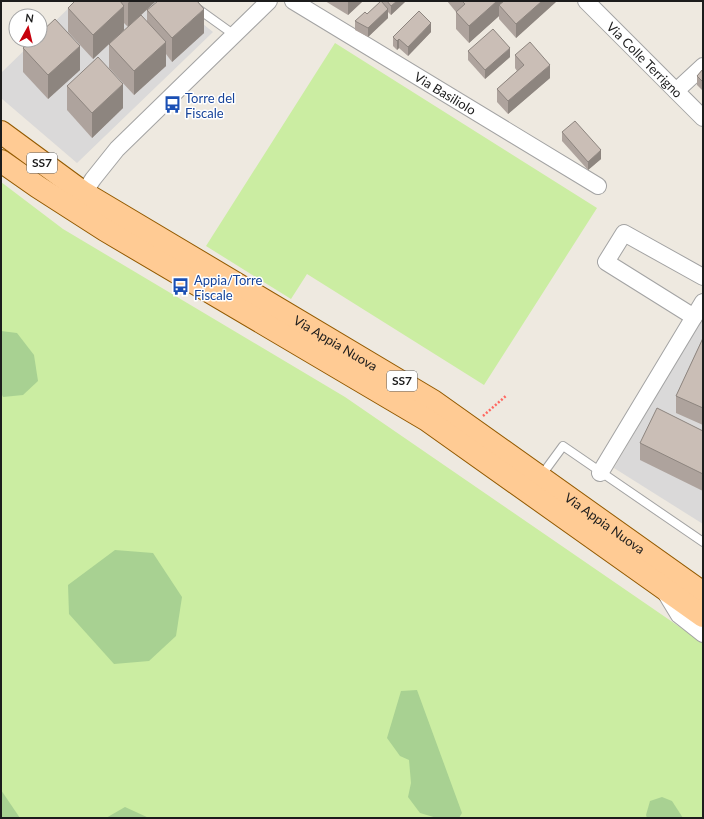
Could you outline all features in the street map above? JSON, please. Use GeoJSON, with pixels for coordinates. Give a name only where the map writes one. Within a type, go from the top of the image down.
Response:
{"type":"FeatureCollection","features":[{"type":"Feature","properties":{"kind":"main road","name":"Via Appia Nuova"},"geometry":{"type":"LineString","coordinates":[[1,132],[79,201],[427,420],[703,616]]}},
{"type":"Feature","properties":{"kind":"main road","name":"Via Appia Nuova"},"geometry":{"type":"LineString","coordinates":[[1,161],[79,201],[401,380],[472,427],[703,593]]}},
{"type":"Feature","properties":{"kind":"street"},"geometry":{"type":"LineString","coordinates":[[79,201],[117,149],[268,1]]}},
{"type":"Feature","properties":{"kind":"street","name":"Via Basiliolo"},"geometry":{"type":"LineString","coordinates":[[293,1],[598,186]]}},
{"type":"Feature","properties":{"kind":"street","name":"Via Colle Terrigno"},"geometry":{"type":"LineString","coordinates":[[586,1],[703,118]]}},
{"type":"Feature","properties":{"kind":"street"},"geometry":{"type":"LineString","coordinates":[[676,91],[703,66]]}},
{"type":"Feature","properties":{"kind":"street"},"geometry":{"type":"LineString","coordinates":[[694,317],[606,262],[624,233],[703,277]]}},
{"type":"Feature","properties":{"kind":"street"},"geometry":{"type":"LineString","coordinates":[[600,473],[703,302]]}},
{"type":"Feature","properties":{"kind":"street"},"geometry":{"type":"LineString","coordinates":[[660,586],[679,615],[703,634]]}},
{"type":"Feature","properties":{"kind":"lane"},"geometry":{"type":"LineString","coordinates":[[187,1],[233,34]]}},
{"type":"Feature","properties":{"kind":"lane"},"geometry":{"type":"LineString","coordinates":[[541,476],[563,446],[600,473],[703,542]]}},
{"type":"Feature","properties":{"kind":"path"},"geometry":{"type":"LineString","coordinates":[[478,419],[506,395]]}},
{"type":"Feature","properties":{"kind":"shaded area"},"geometry":{"type":"Polygon","coordinates":[[[76,1],[174,1],[213,32],[77,163],[1,98],[1,73],[27,48],[48,48],[48,28],[76,1]]]}},
{"type":"Feature","properties":{"kind":"shaded area"},"geometry":{"type":"Polygon","coordinates":[[[703,315],[703,524],[614,468],[703,315]]]}},
{"type":"Feature","properties":{"kind":"green space"},"geometry":{"type":"Polygon","coordinates":[[[335,43],[597,208],[484,385],[307,274],[291,299],[206,246],[335,43]]]}},
{"type":"Feature","properties":{"kind":"green space"},"geometry":{"type":"Polygon","coordinates":[[[1,182],[63,229],[345,397],[703,643],[703,818],[1,818],[1,182]]]}},
{"type":"Feature","properties":{"kind":"green space"},"geometry":{"type":"Polygon","coordinates":[[[1,331],[17,333],[34,355],[38,381],[23,395],[3,397],[1,393],[1,331]]]}},
{"type":"Feature","properties":{"kind":"green space"},"geometry":{"type":"Polygon","coordinates":[[[115,550],[153,553],[182,597],[176,636],[149,661],[114,664],[69,614],[68,585],[115,550]]]}},
{"type":"Feature","properties":{"kind":"green space"},"geometry":{"type":"Polygon","coordinates":[[[417,690],[462,813],[459,818],[437,818],[420,813],[408,797],[411,783],[409,760],[400,756],[387,738],[401,691],[417,690]]]}},
{"type":"Feature","properties":{"kind":"green space"},"geometry":{"type":"Polygon","coordinates":[[[1,790],[20,818],[1,818],[1,790]]]}},
{"type":"Feature","properties":{"kind":"green space"},"geometry":{"type":"Polygon","coordinates":[[[662,797],[672,801],[683,818],[647,818],[646,815],[650,801],[662,797]]]}},
{"type":"Feature","properties":{"kind":"green space"},"geometry":{"type":"Polygon","coordinates":[[[125,807],[149,818],[106,818],[125,807]]]}},
{"type":"Feature","properties":{"kind":"building"},"geometry":{"type":"Polygon","coordinates":[[[75,1],[120,1],[124,6],[93,35],[68,8],[75,1]]]}},
{"type":"Feature","properties":{"kind":"building"},"geometry":{"type":"Polygon","coordinates":[[[158,1],[197,1],[204,9],[172,38],[147,10],[158,1]]]}},
{"type":"Feature","properties":{"kind":"building"},"geometry":{"type":"Polygon","coordinates":[[[381,1],[388,9],[368,28],[355,21],[365,12],[367,14],[381,1]]]}},
{"type":"Feature","properties":{"kind":"building"},"geometry":{"type":"Polygon","coordinates":[[[387,1],[397,1],[391,6],[387,1]]]}},
{"type":"Feature","properties":{"kind":"building"},"geometry":{"type":"Polygon","coordinates":[[[462,1],[497,1],[469,26],[456,12],[465,4],[462,1]]]}},
{"type":"Feature","properties":{"kind":"building"},"geometry":{"type":"Polygon","coordinates":[[[504,1],[542,1],[516,24],[499,5],[504,1]]]}},
{"type":"Feature","properties":{"kind":"building"},"geometry":{"type":"Polygon","coordinates":[[[419,11],[431,23],[408,47],[399,39],[397,41],[393,37],[419,11]]]}},
{"type":"Feature","properties":{"kind":"building"},"geometry":{"type":"Polygon","coordinates":[[[141,15],[166,42],[134,71],[109,44],[141,15]]]}},
{"type":"Feature","properties":{"kind":"building"},"geometry":{"type":"Polygon","coordinates":[[[55,19],[80,46],[48,75],[23,48],[48,48],[48,26],[55,19]]]}},
{"type":"Feature","properties":{"kind":"building"},"geometry":{"type":"Polygon","coordinates":[[[493,29],[510,48],[485,70],[468,51],[493,29]]]}},
{"type":"Feature","properties":{"kind":"building"},"geometry":{"type":"Polygon","coordinates":[[[530,42],[550,65],[508,101],[497,89],[524,65],[515,55],[530,42]]]}},
{"type":"Feature","properties":{"kind":"building"},"geometry":{"type":"Polygon","coordinates":[[[98,57],[123,84],[92,113],[67,86],[98,57]]]}},
{"type":"Feature","properties":{"kind":"building"},"geometry":{"type":"Polygon","coordinates":[[[703,69],[703,82],[697,76],[703,69]]]}},
{"type":"Feature","properties":{"kind":"building"},"geometry":{"type":"Polygon","coordinates":[[[575,121],[601,150],[588,162],[562,132],[575,121]]]}},
{"type":"Feature","properties":{"kind":"building"},"geometry":{"type":"Polygon","coordinates":[[[703,338],[703,408],[676,396],[703,338]]]}},
{"type":"Feature","properties":{"kind":"building"},"geometry":{"type":"Polygon","coordinates":[[[657,408],[703,431],[703,474],[640,443],[657,408]]]}},
{"type":"Feature","properties":{"kind":"place","name":"Torre del Fiscale"},"geometry":{"type":"Point","coordinates":[172,105]}},
{"type":"Feature","properties":{"kind":"place","name":"Appia/Torre Fiscale"},"geometry":{"type":"Point","coordinates":[181,287]}}]}
